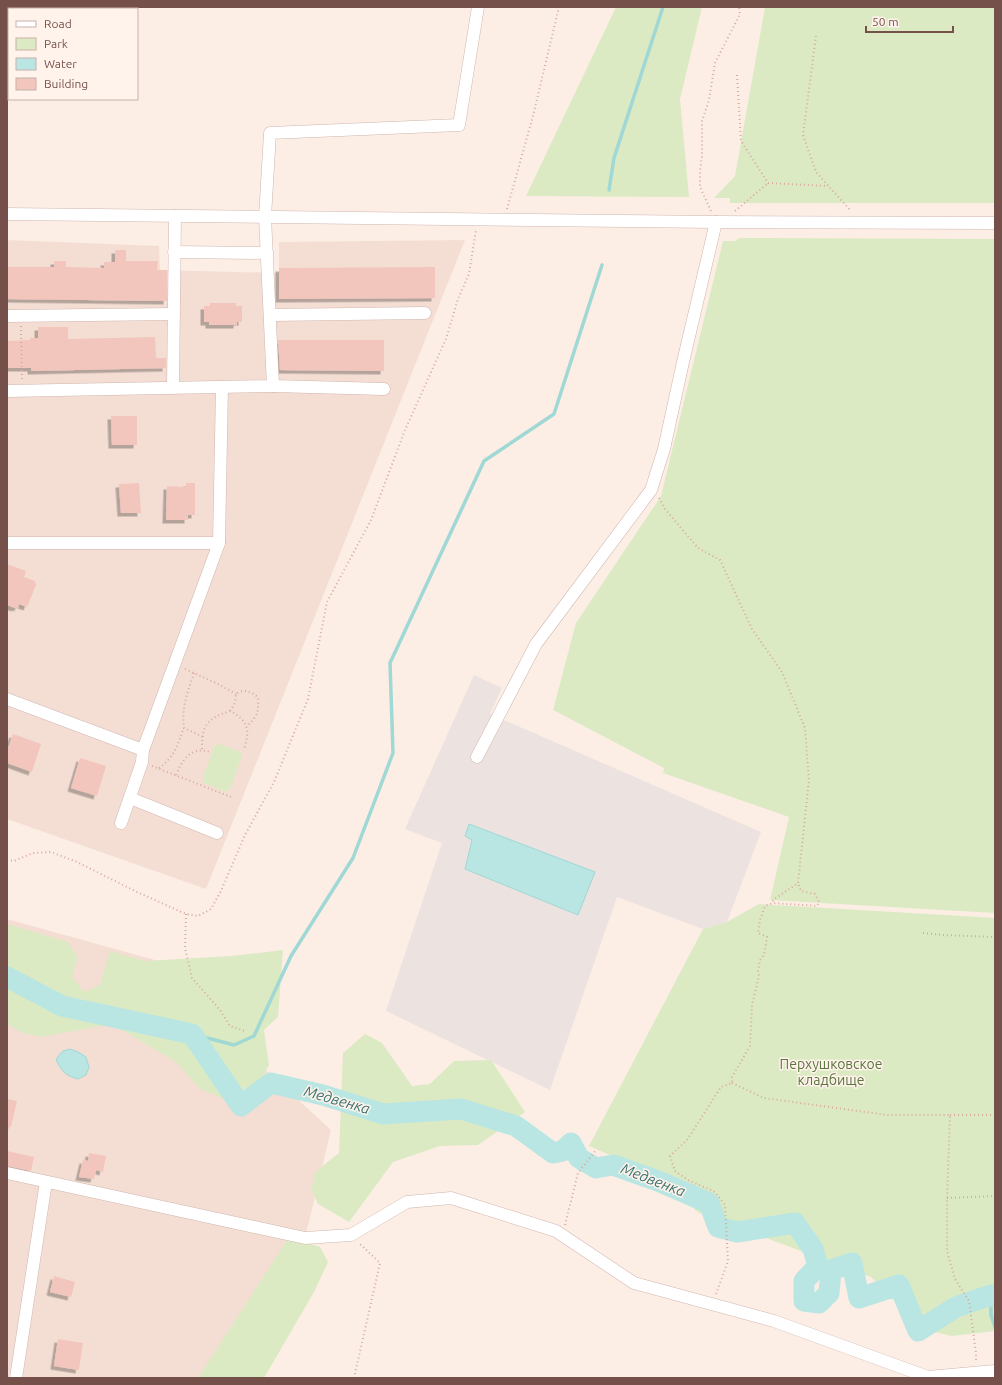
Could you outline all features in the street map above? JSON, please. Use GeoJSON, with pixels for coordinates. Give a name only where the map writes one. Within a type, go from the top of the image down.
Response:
{"type":"FeatureCollection","features":[{"type":"Feature","properties":{"kind":"street"},"geometry":{"type":"LineString","coordinates":[[273,386],[265,216],[270,133],[460,124],[478,7]]}},
{"type":"Feature","properties":{"kind":"street"},"geometry":{"type":"LineString","coordinates":[[7,214],[719,222],[995,222]]}},
{"type":"Feature","properties":{"kind":"street"},"geometry":{"type":"LineString","coordinates":[[173,388],[175,216]]}},
{"type":"Feature","properties":{"kind":"street"},"geometry":{"type":"LineString","coordinates":[[477,757],[536,644],[650,490],[664,449],[683,362],[719,222]]}},
{"type":"Feature","properties":{"kind":"street"},"geometry":{"type":"LineString","coordinates":[[174,252],[267,253]]}},
{"type":"Feature","properties":{"kind":"street"},"geometry":{"type":"LineString","coordinates":[[270,315],[425,313]]}},
{"type":"Feature","properties":{"kind":"street"},"geometry":{"type":"LineString","coordinates":[[7,316],[174,314]]}},
{"type":"Feature","properties":{"kind":"street"},"geometry":{"type":"LineString","coordinates":[[7,392],[273,386],[384,389]]}},
{"type":"Feature","properties":{"kind":"street"},"geometry":{"type":"LineString","coordinates":[[121,823],[142,762],[143,750],[219,542],[222,387]]}},
{"type":"Feature","properties":{"kind":"street"},"geometry":{"type":"LineString","coordinates":[[7,543],[219,542]]}},
{"type":"Feature","properties":{"kind":"street"},"geometry":{"type":"LineString","coordinates":[[7,699],[143,750]]}},
{"type":"Feature","properties":{"kind":"street"},"geometry":{"type":"LineString","coordinates":[[130,798],[217,833]]}},
{"type":"Feature","properties":{"kind":"street"},"geometry":{"type":"LineString","coordinates":[[7,1173],[305,1238],[351,1235],[408,1202],[451,1198],[556,1231],[634,1283],[774,1321],[928,1377],[995,1371]]}},
{"type":"Feature","properties":{"kind":"street"},"geometry":{"type":"LineString","coordinates":[[16,1378],[46,1182]]}},
{"type":"Feature","properties":{"kind":"path"},"geometry":{"type":"LineString","coordinates":[[504,219],[533,116],[559,7]]}},
{"type":"Feature","properties":{"kind":"path"},"geometry":{"type":"LineString","coordinates":[[739,7],[740,14],[714,63],[709,100],[702,121],[700,187],[719,222],[768,183],[828,186]]}},
{"type":"Feature","properties":{"kind":"path"},"geometry":{"type":"LineString","coordinates":[[816,36],[803,135],[816,172],[861,222]]}},
{"type":"Feature","properties":{"kind":"path"},"geometry":{"type":"LineString","coordinates":[[737,75],[741,141],[768,183]]}},
{"type":"Feature","properties":{"kind":"path"},"geometry":{"type":"LineString","coordinates":[[7,860],[14,860],[33,853],[51,852],[77,862],[137,892],[186,914],[198,916],[211,909],[221,891],[245,835],[274,782],[308,700],[327,602],[370,520],[405,430],[446,339],[458,299],[469,274],[478,219]]}},
{"type":"Feature","properties":{"kind":"path"},"geometry":{"type":"LineString","coordinates":[[20,316],[22,391]]}},
{"type":"Feature","properties":{"kind":"path"},"geometry":{"type":"LineString","coordinates":[[650,490],[659,498],[665,509],[698,548],[720,560],[752,629],[782,672],[805,728],[809,780],[798,883],[801,891],[816,894],[819,902],[818,906],[773,903],[765,906],[758,934],[767,937],[764,955],[760,960],[758,972],[759,976],[752,1004],[750,1046],[732,1077],[732,1083]]}},
{"type":"Feature","properties":{"kind":"path"},"geometry":{"type":"LineString","coordinates":[[174,666],[194,673],[236,694]]}},
{"type":"Feature","properties":{"kind":"path"},"geometry":{"type":"LineString","coordinates":[[158,769],[171,758],[176,750],[184,728],[183,710],[194,673]]}},
{"type":"Feature","properties":{"kind":"path"},"geometry":{"type":"LineString","coordinates":[[202,749],[203,732],[210,720],[230,711],[234,704],[236,694],[240,691],[250,691],[258,697],[259,710],[254,720],[247,726]]}},
{"type":"Feature","properties":{"kind":"path"},"geometry":{"type":"LineString","coordinates":[[230,711],[238,715],[247,726],[248,736],[244,749]]}},
{"type":"Feature","properties":{"kind":"path"},"geometry":{"type":"LineString","coordinates":[[184,728],[203,737]]}},
{"type":"Feature","properties":{"kind":"path"},"geometry":{"type":"LineString","coordinates":[[176,775],[181,762],[190,753],[202,749],[210,752]]}},
{"type":"Feature","properties":{"kind":"path"},"geometry":{"type":"LineString","coordinates":[[142,762],[231,797]]}},
{"type":"Feature","properties":{"kind":"path"},"geometry":{"type":"LineString","coordinates":[[773,903],[773,900],[798,883]]}},
{"type":"Feature","properties":{"kind":"path"},"geometry":{"type":"LineString","coordinates":[[186,914],[185,948],[192,978],[220,1010],[230,1026],[245,1031]]}},
{"type":"Feature","properties":{"kind":"path"},"geometry":{"type":"LineString","coordinates":[[923,933],[995,937]]}},
{"type":"Feature","properties":{"kind":"path"},"geometry":{"type":"LineString","coordinates":[[712,1304],[728,1261],[725,1205],[715,1192],[688,1180],[675,1171],[670,1156],[687,1140],[721,1087],[732,1083],[764,1098],[887,1115],[995,1115]]}},
{"type":"Feature","properties":{"kind":"path"},"geometry":{"type":"LineString","coordinates":[[950,1114],[947,1251],[955,1279],[969,1300],[976,1353],[975,1373]]}},
{"type":"Feature","properties":{"kind":"path"},"geometry":{"type":"LineString","coordinates":[[562,1235],[578,1174],[596,1150]]}},
{"type":"Feature","properties":{"kind":"path"},"geometry":{"type":"LineString","coordinates":[[947,1198],[995,1196]]}},
{"type":"Feature","properties":{"kind":"path"},"geometry":{"type":"LineString","coordinates":[[351,1235],[380,1263],[354,1378]]}},
{"type":"Feature","properties":{"kind":"shaded area"},"geometry":{"type":"Polygon","coordinates":[[[7,240],[159,246],[160,270],[279,273],[279,242],[465,240],[206,889],[7,819],[7,240]]]}},
{"type":"Feature","properties":{"kind":"shaded area"},"geometry":{"type":"Polygon","coordinates":[[[474,675],[502,688],[490,714],[761,832],[727,922],[703,929],[617,897],[550,1090],[386,1011],[442,843],[405,829],[474,675]]]}},
{"type":"Feature","properties":{"kind":"shaded area"},"geometry":{"type":"Polygon","coordinates":[[[7,919],[173,965],[233,1040],[331,1130],[305,1238],[217,1378],[7,1378],[7,919]]]}},
{"type":"Feature","properties":{"kind":"green space"},"geometry":{"type":"Polygon","coordinates":[[[616,7],[702,7],[680,99],[689,197],[526,196],[616,7]]]}},
{"type":"Feature","properties":{"kind":"green space"},"geometry":{"type":"Polygon","coordinates":[[[765,7],[995,7],[995,203],[730,203],[730,198],[714,198],[735,176],[765,7]]]}},
{"type":"Feature","properties":{"kind":"green space"},"geometry":{"type":"Polygon","coordinates":[[[739,238],[995,239],[995,913],[770,900],[789,817],[663,773],[664,768],[553,710],[576,623],[661,496],[723,241],[735,241],[739,238]]]}},
{"type":"Feature","properties":{"kind":"green space"},"geometry":{"type":"Polygon","coordinates":[[[219,744],[240,752],[242,756],[230,789],[225,792],[204,783],[203,777],[215,745],[219,744]]]}},
{"type":"Feature","properties":{"kind":"green space","name":"Перхушковское кладбище"},"geometry":{"type":"Polygon","coordinates":[[[759,904],[995,918],[995,1331],[952,1336],[927,1330],[871,1277],[699,1213],[667,1186],[668,1180],[589,1146],[703,929],[727,922],[759,904]]]}},
{"type":"Feature","properties":{"kind":"green space"},"geometry":{"type":"Polygon","coordinates":[[[7,924],[68,942],[78,957],[72,977],[84,992],[100,985],[110,951],[145,961],[232,956],[283,950],[278,1017],[264,1030],[269,1065],[260,1081],[227,1100],[200,1089],[176,1062],[112,1024],[41,1037],[23,1033],[7,1024],[7,924]]]}},
{"type":"Feature","properties":{"kind":"green space"},"geometry":{"type":"Polygon","coordinates":[[[365,1034],[382,1043],[412,1086],[430,1084],[454,1061],[491,1060],[525,1112],[478,1145],[440,1146],[393,1162],[349,1222],[318,1204],[311,1189],[315,1172],[339,1153],[343,1053],[365,1034]]]}},
{"type":"Feature","properties":{"kind":"green space"},"geometry":{"type":"Polygon","coordinates":[[[289,1237],[320,1247],[328,1262],[314,1292],[264,1378],[198,1378],[289,1237]]]}},
{"type":"Feature","properties":{"kind":"water"},"geometry":{"type":"Polygon","coordinates":[[[469,824],[595,872],[578,915],[465,869],[472,840],[465,836],[469,824]]]}},
{"type":"Feature","properties":{"kind":"water"},"geometry":{"type":"Polygon","coordinates":[[[70,1049],[86,1057],[89,1067],[86,1075],[78,1079],[64,1072],[56,1059],[63,1051],[70,1049]]]}},
{"type":"Feature","properties":{"kind":"building"},"geometry":{"type":"Polygon","coordinates":[[[115,250],[126,250],[126,261],[158,261],[157,270],[167,270],[167,301],[7,299],[7,267],[54,267],[54,261],[66,261],[66,267],[104,268],[104,262],[115,262],[115,250]]]}},
{"type":"Feature","properties":{"kind":"building"},"geometry":{"type":"Polygon","coordinates":[[[435,267],[435,298],[279,299],[279,268],[435,267]]]}},
{"type":"Feature","properties":{"kind":"building"},"geometry":{"type":"Polygon","coordinates":[[[210,303],[236,303],[236,306],[242,306],[242,322],[237,322],[237,325],[209,325],[209,322],[204,322],[204,306],[210,306],[210,303]]]}},
{"type":"Feature","properties":{"kind":"building"},"geometry":{"type":"Polygon","coordinates":[[[38,327],[68,327],[68,339],[155,337],[156,358],[166,358],[166,368],[31,371],[31,368],[7,368],[7,341],[30,340],[30,338],[38,338],[38,327]]]}},
{"type":"Feature","properties":{"kind":"building"},"geometry":{"type":"Polygon","coordinates":[[[278,340],[384,340],[384,371],[280,370],[278,340]]]}},
{"type":"Feature","properties":{"kind":"building"},"geometry":{"type":"Polygon","coordinates":[[[111,416],[137,416],[137,445],[112,445],[111,416]]]}},
{"type":"Feature","properties":{"kind":"building"},"geometry":{"type":"Polygon","coordinates":[[[139,483],[141,513],[121,513],[119,484],[139,483]]]}},
{"type":"Feature","properties":{"kind":"building"},"geometry":{"type":"Polygon","coordinates":[[[186,483],[195,483],[195,515],[188,515],[188,520],[166,520],[167,486],[186,487],[186,483]]]}},
{"type":"Feature","properties":{"kind":"building"},"geometry":{"type":"Polygon","coordinates":[[[7,564],[26,571],[24,577],[35,581],[36,585],[27,607],[19,604],[18,608],[15,608],[7,605],[7,564]]]}},
{"type":"Feature","properties":{"kind":"building"},"geometry":{"type":"Polygon","coordinates":[[[13,734],[41,744],[32,772],[7,763],[7,751],[13,734]]]}},
{"type":"Feature","properties":{"kind":"building"},"geometry":{"type":"Polygon","coordinates":[[[80,758],[106,766],[97,796],[71,788],[80,758]]]}},
{"type":"Feature","properties":{"kind":"building"},"geometry":{"type":"Polygon","coordinates":[[[7,1099],[17,1101],[11,1127],[7,1127],[7,1099]]]}},
{"type":"Feature","properties":{"kind":"building"},"geometry":{"type":"Polygon","coordinates":[[[7,1151],[34,1157],[31,1171],[7,1166],[7,1151]]]}},
{"type":"Feature","properties":{"kind":"building"},"geometry":{"type":"Polygon","coordinates":[[[89,1153],[106,1156],[103,1172],[96,1170],[94,1179],[79,1177],[83,1160],[88,1161],[89,1153]]]}},
{"type":"Feature","properties":{"kind":"building"},"geometry":{"type":"Polygon","coordinates":[[[54,1276],[75,1282],[71,1297],[50,1292],[54,1276]]]}},
{"type":"Feature","properties":{"kind":"building"},"geometry":{"type":"Polygon","coordinates":[[[58,1339],[83,1343],[79,1370],[54,1366],[58,1339]]]}},
{"type":"Feature","properties":{"kind":"waterway"},"geometry":{"type":"LineString","coordinates":[[609,190],[614,158],[663,7]]}},
{"type":"Feature","properties":{"kind":"waterway"},"geometry":{"type":"LineString","coordinates":[[192,1034],[234,1045],[254,1036],[291,956],[353,858],[393,753],[390,663],[484,461],[554,414],[602,265]]}},
{"type":"Feature","properties":{"kind":"waterway","name":"Медвенка"},"geometry":{"type":"LineString","coordinates":[[7,977],[62,1006],[192,1034],[241,1106],[271,1083],[323,1095],[383,1114],[461,1109],[516,1126],[553,1153],[563,1151],[571,1143],[579,1158],[596,1168],[613,1165],[658,1181],[709,1203],[718,1227],[737,1232],[795,1223],[813,1249],[818,1266],[804,1281],[804,1301],[819,1303],[829,1293],[831,1270],[852,1263],[859,1298],[899,1285],[918,1331],[956,1307],[991,1295],[995,1297]]}},
{"type":"Feature","properties":{"kind":"waterway"},"geometry":{"type":"LineString","coordinates":[[991,1295],[991,1315],[995,1327]]}}]}
